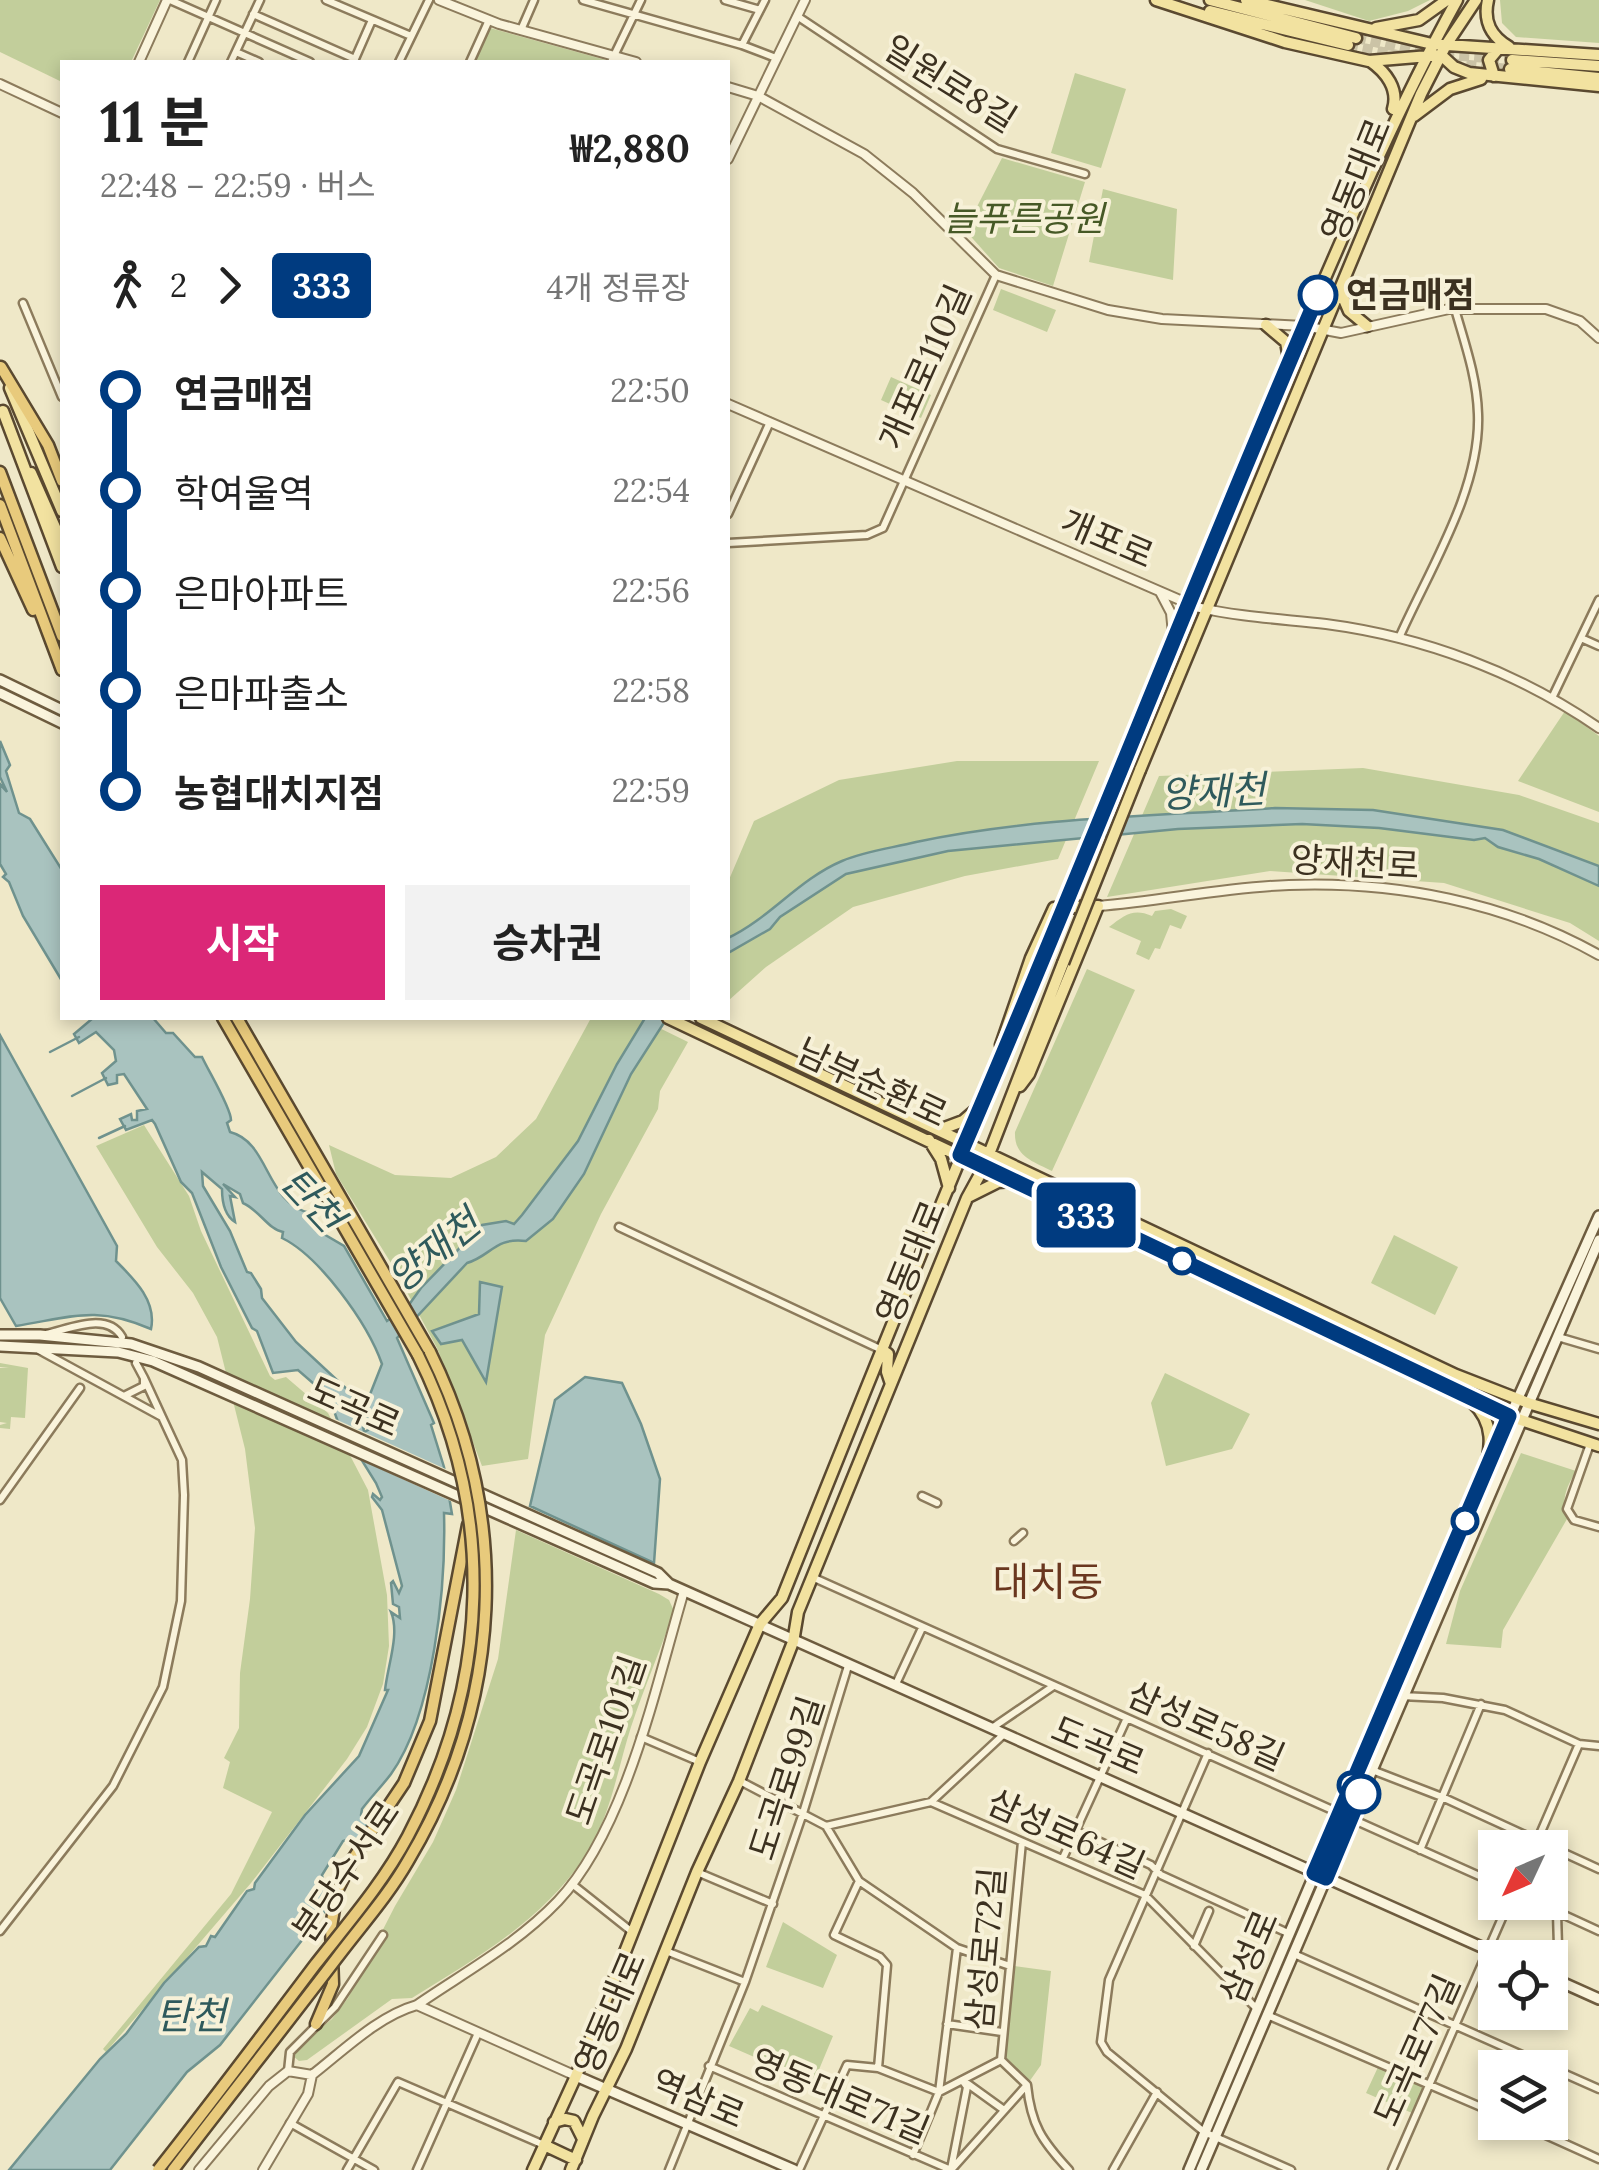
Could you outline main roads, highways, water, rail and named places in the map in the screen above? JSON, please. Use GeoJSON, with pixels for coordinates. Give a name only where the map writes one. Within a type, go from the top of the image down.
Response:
{"type":"FeatureCollection","features":[{"type":"Feature","properties":{"kind":"highway"},"geometry":{"type":"LineString","coordinates":[[1,365],[48,445],[60,476]]}},
{"type":"Feature","properties":{"kind":"highway"},"geometry":{"type":"LineString","coordinates":[[0,472],[60,631]]}},
{"type":"Feature","properties":{"kind":"highway"},"geometry":{"type":"LineString","coordinates":[[0,505],[60,664]]}},
{"type":"Feature","properties":{"kind":"highway"},"geometry":{"type":"LineString","coordinates":[[0,538],[60,665]]}},
{"type":"Feature","properties":{"kind":"highway","name":"분당수서로"},"geometry":{"type":"LineString","coordinates":[[169,2165],[398,1854],[428,1795],[457,1712],[473,1630],[476,1591],[469,1520],[456,1453],[428,1376],[362,1253],[224,1020]]}},
{"type":"Feature","properties":{"kind":"highway","name":"분당수서로"},"geometry":{"type":"LineString","coordinates":[[155,2170],[169,2165],[407,1864],[444,1790],[464,1734],[486,1621],[486,1555],[479,1498],[469,1452],[443,1380],[402,1299],[238,1020]]}},
{"type":"Feature","properties":{"kind":"highway"},"geometry":{"type":"LineString","coordinates":[[316,2024],[332,1984],[331,1927],[337,1891],[353,1859],[404,1783],[430,1721],[469,1520]]}},
{"type":"Feature","properties":{"kind":"main road"},"geometry":{"type":"LineString","coordinates":[[1156,0],[1285,42],[1369,61],[1444,50]]}},
{"type":"Feature","properties":{"kind":"main road"},"geometry":{"type":"LineString","coordinates":[[1170,0],[1352,42],[1210,0]]}},
{"type":"Feature","properties":{"kind":"main road"},"geometry":{"type":"LineString","coordinates":[[1246,0],[1374,28],[1444,50],[1599,78]]}},
{"type":"Feature","properties":{"kind":"main road"},"geometry":{"type":"LineString","coordinates":[[1374,28],[1419,20],[1447,0]]}},
{"type":"Feature","properties":{"kind":"main road","name":"영동대로"},"geometry":{"type":"LineString","coordinates":[[574,2165],[738,1781],[793,1642],[798,1612],[967,1198],[984,1167],[1206,609],[1384,138],[1456,0]]}},
{"type":"Feature","properties":{"kind":"main road","name":"영동대로"},"geometry":{"type":"LineString","coordinates":[[534,2170],[576,2076],[700,1762],[760,1624],[782,1598],[950,1190],[960,1155],[1289,362],[1340,290],[1411,118],[1444,50],[1476,0]]}},
{"type":"Feature","properties":{"kind":"main road"},"geometry":{"type":"LineString","coordinates":[[1488,0],[1490,28],[1507,61],[1599,86]]}},
{"type":"Feature","properties":{"kind":"main road"},"geometry":{"type":"LineString","coordinates":[[1444,50],[1454,67],[1494,76]]}},
{"type":"Feature","properties":{"kind":"main road"},"geometry":{"type":"LineString","coordinates":[[1411,118],[1455,86],[1478,79],[1507,61],[1599,55]]}},
{"type":"Feature","properties":{"kind":"main road"},"geometry":{"type":"LineString","coordinates":[[1494,76],[1489,60],[1599,66]]}},
{"type":"Feature","properties":{"kind":"main road"},"geometry":{"type":"LineString","coordinates":[[1369,61],[1387,76],[1394,94],[1384,138]]}},
{"type":"Feature","properties":{"kind":"main road"},"geometry":{"type":"LineString","coordinates":[[1494,76],[1507,61]]}},
{"type":"Feature","properties":{"kind":"main road"},"geometry":{"type":"LineString","coordinates":[[1340,290],[1349,311],[1368,326]]}},
{"type":"Feature","properties":{"kind":"main road"},"geometry":{"type":"LineString","coordinates":[[1266,324],[1286,342],[1289,362]]}},
{"type":"Feature","properties":{"kind":"main road"},"geometry":{"type":"LineString","coordinates":[[1,365],[60,506]]}},
{"type":"Feature","properties":{"kind":"main road"},"geometry":{"type":"LineString","coordinates":[[2,408],[60,539]]}},
{"type":"Feature","properties":{"kind":"main road"},"geometry":{"type":"LineString","coordinates":[[2,408],[60,562]]}},
{"type":"Feature","properties":{"kind":"main road"},"geometry":{"type":"LineString","coordinates":[[0,680],[60,709]]}},
{"type":"Feature","properties":{"kind":"main road"},"geometry":{"type":"LineString","coordinates":[[0,693],[60,723]]}},
{"type":"Feature","properties":{"kind":"main road"},"geometry":{"type":"LineString","coordinates":[[990,1085],[1008,1017],[1054,908],[1098,906],[1029,1074],[1010,1099]]}},
{"type":"Feature","properties":{"kind":"main road","name":"남부순환로"},"geometry":{"type":"LineString","coordinates":[[672,1020],[1463,1395],[1515,1418],[1595,1445]]}},
{"type":"Feature","properties":{"kind":"main road","name":"남부순환로"},"geometry":{"type":"LineString","coordinates":[[705,1020],[1456,1374],[1522,1401],[1599,1424]]}},
{"type":"Feature","properties":{"kind":"main road"},"geometry":{"type":"LineString","coordinates":[[939,1130],[963,1121],[983,1104]]}},
{"type":"Feature","properties":{"kind":"main road"},"geometry":{"type":"LineString","coordinates":[[928,1140],[941,1159],[950,1190]]}},
{"type":"Feature","properties":{"kind":"main road"},"geometry":{"type":"LineString","coordinates":[[967,1198],[998,1182],[1014,1181]]}},
{"type":"Feature","properties":{"kind":"main road","name":"삼성로"},"geometry":{"type":"LineString","coordinates":[[1188,2170],[1210,2134],[1339,1814],[1397,1694],[1599,1216]]}},
{"type":"Feature","properties":{"kind":"main road","name":"삼성로"},"geometry":{"type":"LineString","coordinates":[[1522,1401],[1558,1337],[1599,1240]]}},
{"type":"Feature","properties":{"kind":"main road","name":"도곡로"},"geometry":{"type":"LineString","coordinates":[[3,1335],[130,1344],[199,1367],[658,1573],[669,1584]]}},
{"type":"Feature","properties":{"kind":"main road","name":"도곡로"},"geometry":{"type":"LineString","coordinates":[[5,1346],[118,1352],[200,1380],[654,1582],[669,1584],[760,1624],[1478,1945]]}},
{"type":"Feature","properties":{"kind":"main road"},"geometry":{"type":"LineString","coordinates":[[882,1350],[888,1354],[891,1384]]}},
{"type":"Feature","properties":{"kind":"main road"},"geometry":{"type":"LineString","coordinates":[[1463,1395],[1487,1420],[1491,1444],[1484,1476]]}},
{"type":"Feature","properties":{"kind":"main road","name":"삼성로"},"geometry":{"type":"LineString","coordinates":[[1262,2012],[1326,1878],[1484,1476],[1515,1418]]}},
{"type":"Feature","properties":{"kind":"main road"},"geometry":{"type":"LineString","coordinates":[[1568,1985],[1599,1999]]}},
{"type":"Feature","properties":{"kind":"main road","name":"역삼로"},"geometry":{"type":"LineString","coordinates":[[576,2076],[796,2170]]}},
{"type":"Feature","properties":{"kind":"main road"},"geometry":{"type":"LineString","coordinates":[[554,2122],[565,2118],[574,2121],[584,2140]]}},
{"type":"Feature","properties":{"kind":"main road","name":"삼성로"},"geometry":{"type":"LineString","coordinates":[[1201,2170],[1210,2134]]}},
{"type":"Feature","properties":{"kind":"main road"},"geometry":{"type":"LineString","coordinates":[[544,2146],[574,2165]]}},
{"type":"Feature","properties":{"kind":"water"},"geometry":{"type":"Polygon","coordinates":[[[0,741],[10,765],[6,771],[19,813],[30,819],[60,867],[60,978],[3,877],[6,874],[0,864],[0,784],[7,792],[0,777],[0,741]]]}},
{"type":"Feature","properties":{"kind":"water"},"geometry":{"type":"Polygon","coordinates":[[[1275,808],[1373,810],[1503,830],[1599,866],[1599,886],[1539,859],[1498,847],[1485,838],[1302,824],[1178,829],[948,851],[846,874],[780,917],[770,929],[730,952],[730,937],[812,878],[842,861],[869,852],[1005,827],[1275,808]]]}},
{"type":"Feature","properties":{"kind":"water","name":"탄천"},"geometry":{"type":"Polygon","coordinates":[[[91,1020],[155,1020],[195,1057],[202,1057],[227,1107],[230,1132],[253,1147],[284,1198],[310,1213],[321,1225],[322,1233],[344,1246],[387,1321],[408,1306],[482,1225],[506,1221],[514,1224],[578,1141],[644,1020],[666,1020],[631,1074],[584,1174],[553,1219],[526,1241],[500,1244],[467,1263],[397,1338],[434,1423],[431,1425],[444,1467],[452,1514],[444,1513],[439,1612],[418,1718],[391,1774],[362,1809],[361,1815],[369,1822],[355,1842],[343,1841],[322,1875],[328,1907],[220,2045],[187,2072],[110,2170],[9,2170],[100,2059],[126,2034],[164,1983],[199,1947],[206,1946],[211,1936],[215,1937],[305,1815],[359,1756],[388,1690],[394,1630],[391,1612],[400,1618],[399,1607],[393,1604],[391,1583],[399,1593],[402,1586],[382,1510],[372,1497],[382,1497],[338,1422],[329,1397],[298,1370],[273,1373],[257,1331],[221,1267],[192,1193],[181,1182],[155,1124],[152,1120],[126,1130],[120,1119],[131,1114],[132,1120],[137,1120],[137,1111],[147,1109],[124,1074],[117,1075],[117,1083],[108,1085],[102,1073],[116,1061],[114,1050],[96,1032],[79,1043],[74,1034],[91,1020]],[[202,1172],[203,1186],[230,1231],[247,1272],[261,1289],[262,1298],[296,1342],[352,1394],[358,1422],[364,1432],[368,1430],[367,1402],[382,1364],[365,1329],[311,1259],[282,1238],[283,1232],[243,1203],[240,1194],[223,1184],[235,1197],[230,1196],[235,1222],[224,1207],[222,1189],[202,1172]]]}},
{"type":"Feature","properties":{"kind":"water"},"geometry":{"type":"Polygon","coordinates":[[[0,1035],[117,1246],[116,1261],[147,1300],[151,1329],[99,1315],[16,1326],[0,1298],[0,1035]]]}},
{"type":"Feature","properties":{"kind":"water"},"geometry":{"type":"Polygon","coordinates":[[[480,1282],[502,1287],[486,1382],[462,1340],[441,1344],[432,1331],[479,1314],[480,1282]]]}},
{"type":"Feature","properties":{"kind":"water"},"geometry":{"type":"Polygon","coordinates":[[[585,1377],[622,1383],[641,1424],[660,1479],[654,1563],[530,1506],[555,1400],[585,1377]]]}},
{"type":"Feature","properties":{"kind":"waterway"},"geometry":{"type":"LineString","coordinates":[[50,1052],[79,1037]]}},
{"type":"Feature","properties":{"kind":"waterway"},"geometry":{"type":"LineString","coordinates":[[72,1096],[106,1078]]}},
{"type":"Feature","properties":{"kind":"waterway"},"geometry":{"type":"LineString","coordinates":[[99,1138],[125,1126]]}},
{"type":"Feature","properties":{"kind":"tunnel"},"geometry":{"type":"LineString","coordinates":[[1356,38],[1424,53],[1512,60]]}},
{"type":"Feature","properties":{"kind":"tunnel"},"geometry":{"type":"LineString","coordinates":[[1348,45],[1428,61],[1510,69]]}},
{"type":"Feature","properties":{"kind":"place","name":"연금매점"},"geometry":{"type":"Point","coordinates":[1318,295]}},
{"type":"Feature","properties":{"kind":"district","name":"대치동"},"geometry":{"type":"Point","coordinates":[1048,1582]}},
{"type":"Feature","properties":{"kind":"park label","name":"늘푸른공원"},"geometry":{"type":"Point","coordinates":[1024,219]}},
{"type":"Feature","properties":{"kind":"water label","name":"양재천"},"geometry":{"type":"Point","coordinates":[1213,792]}},
{"type":"Feature","properties":{"kind":"water label","name":"양재천"},"geometry":{"type":"Point","coordinates":[434,1251]}}]}
